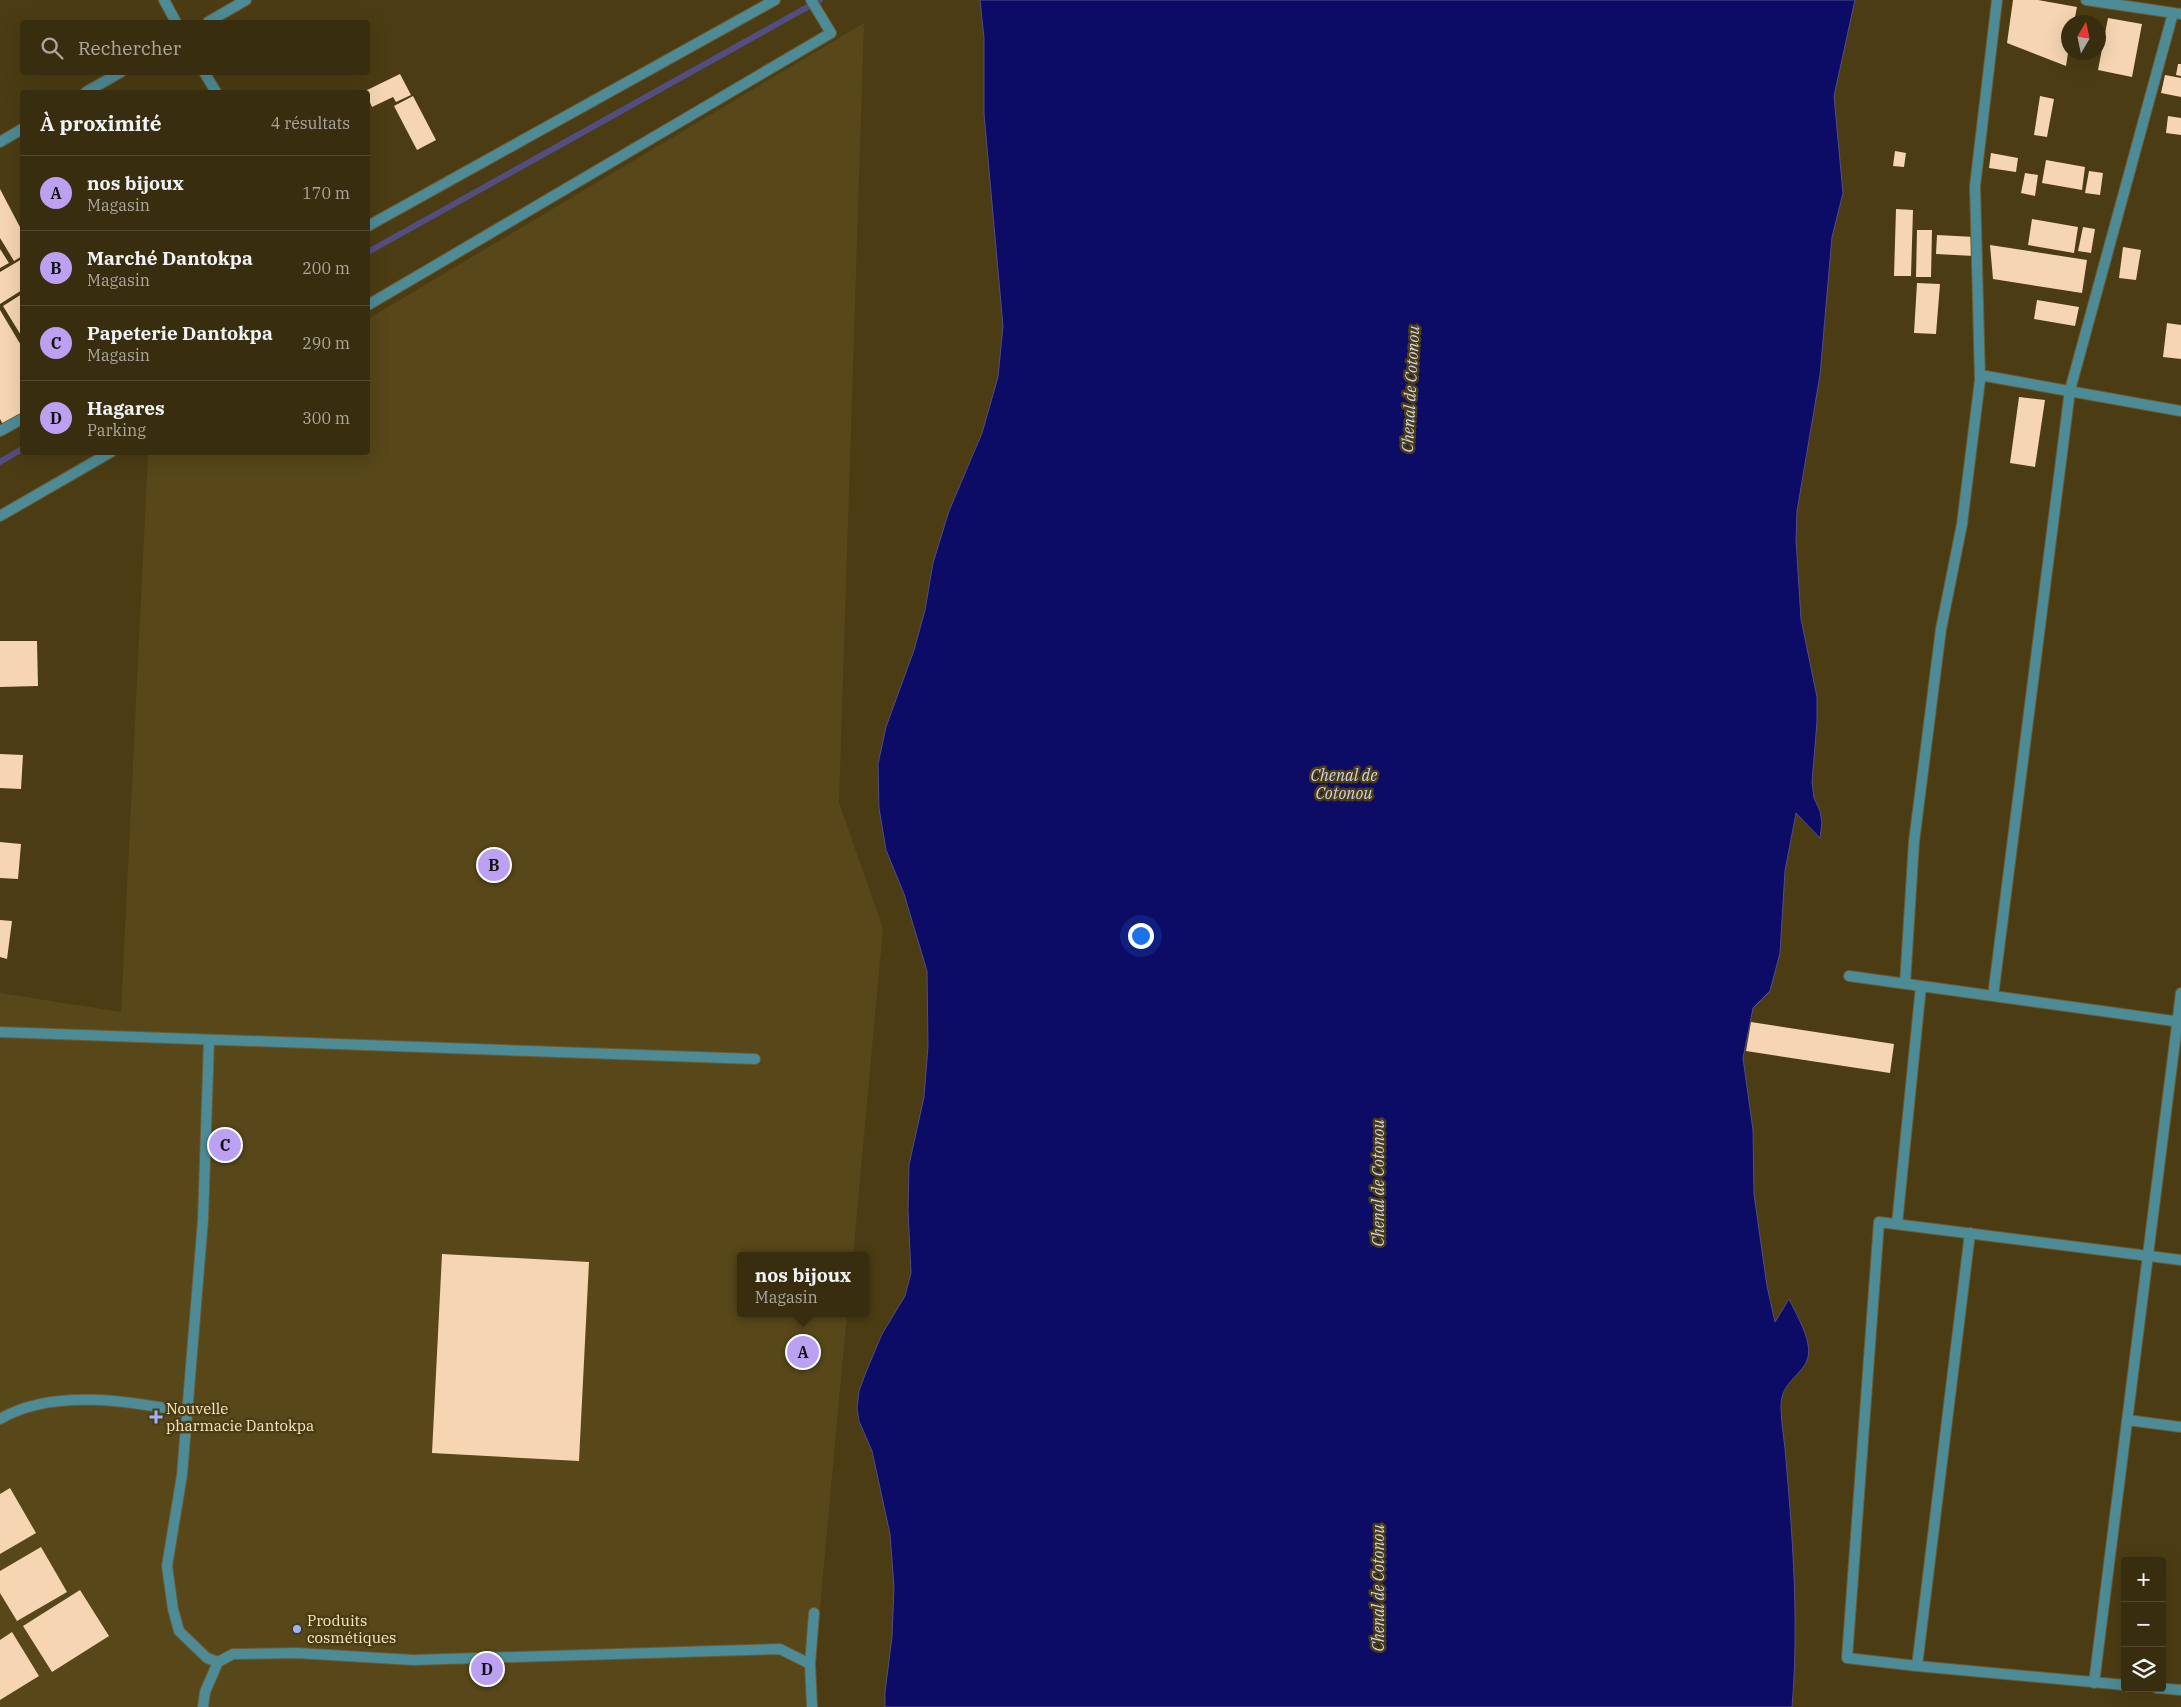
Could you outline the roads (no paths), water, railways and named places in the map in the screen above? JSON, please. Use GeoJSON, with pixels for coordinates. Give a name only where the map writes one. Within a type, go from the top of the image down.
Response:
{"type":"FeatureCollection","features":[{"type":"Feature","properties":{"kind":"street"},"geometry":{"type":"LineString","coordinates":[[164,0],[175,20]]}},
{"type":"Feature","properties":{"kind":"street"},"geometry":{"type":"LineString","coordinates":[[211,20],[246,0]]}},
{"type":"Feature","properties":{"kind":"street"},"geometry":{"type":"LineString","coordinates":[[370,225],[775,0]]}},
{"type":"Feature","properties":{"kind":"street"},"geometry":{"type":"LineString","coordinates":[[370,304],[831,33],[810,0]]}},
{"type":"Feature","properties":{"kind":"street"},"geometry":{"type":"LineString","coordinates":[[1905,984],[1914,842],[1941,629],[1962,524],[1980,375],[1975,186],[1997,0]]}},
{"type":"Feature","properties":{"kind":"street"},"geometry":{"type":"LineString","coordinates":[[1993,996],[2070,390],[2177,13],[2086,0]]}},
{"type":"Feature","properties":{"kind":"street"},"geometry":{"type":"LineString","coordinates":[[90,90],[116,75]]}},
{"type":"Feature","properties":{"kind":"street"},"geometry":{"type":"LineString","coordinates":[[206,75],[215,90]]}},
{"type":"Feature","properties":{"kind":"street"},"geometry":{"type":"LineString","coordinates":[[0,142],[20,130]]}},
{"type":"Feature","properties":{"kind":"street"},"geometry":{"type":"LineString","coordinates":[[1980,375],[2181,411]]}},
{"type":"Feature","properties":{"kind":"street"},"geometry":{"type":"LineString","coordinates":[[0,431],[20,419]]}},
{"type":"Feature","properties":{"kind":"street"},"geometry":{"type":"LineString","coordinates":[[0,516],[106,455]]}},
{"type":"Feature","properties":{"kind":"street"},"geometry":{"type":"LineString","coordinates":[[1849,976],[2179,1022]]}},
{"type":"Feature","properties":{"kind":"street"},"geometry":{"type":"LineString","coordinates":[[1897,1224],[1921,986]]}},
{"type":"Feature","properties":{"kind":"street"},"geometry":{"type":"LineString","coordinates":[[2094,1683],[2179,1022],[2181,993]]}},
{"type":"Feature","properties":{"kind":"street"},"geometry":{"type":"LineString","coordinates":[[0,1032],[755,1059]]}},
{"type":"Feature","properties":{"kind":"street"},"geometry":{"type":"LineString","coordinates":[[209,1040],[203,1220],[178,1511],[168,1566],[173,1609],[180,1631],[207,1658],[218,1662]]}},
{"type":"Feature","properties":{"kind":"street"},"geometry":{"type":"LineString","coordinates":[[2121,1685],[1847,1658],[1878,1222],[2181,1260]]}},
{"type":"Feature","properties":{"kind":"street"},"geometry":{"type":"LineString","coordinates":[[1917,1666],[1970,1233]]}},
{"type":"Feature","properties":{"kind":"street"},"geometry":{"type":"LineString","coordinates":[[0,1419],[29,1406],[91,1400],[133,1402],[187,1412]]}},
{"type":"Feature","properties":{"kind":"street"},"geometry":{"type":"LineString","coordinates":[[2127,1420],[2181,1427]]}},
{"type":"Feature","properties":{"kind":"street"},"geometry":{"type":"LineString","coordinates":[[812,1707],[810,1664],[814,1613]]}},
{"type":"Feature","properties":{"kind":"street"},"geometry":{"type":"LineString","coordinates":[[202,1707],[205,1692],[218,1662],[233,1654],[297,1653],[413,1660],[780,1649],[810,1664]]}},
{"type":"Feature","properties":{"kind":"street"},"geometry":{"type":"LineString","coordinates":[[2166,1689],[2181,1690]]}},
{"type":"Feature","properties":{"kind":"water","name":"Chenal de Cotonou"},"geometry":{"type":"Polygon","coordinates":[[[980,0],[1855,0],[1834,96],[1843,193],[1832,237],[1820,375],[1797,511],[1796,540],[1801,619],[1817,697],[1812,782],[1814,798],[1820,811],[1822,823],[1820,838],[1796,813],[1785,871],[1780,953],[1770,991],[1753,1008],[1743,1058],[1753,1130],[1754,1194],[1767,1286],[1775,1322],[1789,1299],[1807,1338],[1809,1354],[1802,1369],[1786,1388],[1782,1397],[1781,1407],[1791,1521],[1794,1583],[1795,1645],[1792,1707],[885,1707],[892,1637],[894,1587],[890,1534],[872,1451],[859,1421],[857,1408],[859,1391],[866,1372],[882,1334],[905,1296],[911,1273],[908,1210],[909,1165],[924,1097],[928,1046],[927,971],[904,894],[886,850],[879,808],[878,764],[886,727],[914,650],[925,610],[933,563],[949,511],[982,433],[998,377],[1003,326],[984,114],[984,38],[980,0]]]}},
{"type":"Feature","properties":{"kind":"waterway"},"geometry":{"type":"LineString","coordinates":[[370,251],[820,0]]}},
{"type":"Feature","properties":{"kind":"waterway"},"geometry":{"type":"LineString","coordinates":[[0,462],[20,450]]}},
{"type":"Feature","properties":{"kind":"place","name":"Marché Dantokpa"},"geometry":{"type":"Point","coordinates":[494,865]}},
{"type":"Feature","properties":{"kind":"place","name":"Papeterie Dantokpa"},"geometry":{"type":"Point","coordinates":[225,1145]}},
{"type":"Feature","properties":{"kind":"place","name":"nos bijoux"},"geometry":{"type":"Point","coordinates":[803,1352]}},
{"type":"Feature","properties":{"kind":"place","name":"Nouvelle pharmacie Dantokpa"},"geometry":{"type":"Point","coordinates":[156,1417]}},
{"type":"Feature","properties":{"kind":"place","name":"Produits cosmétiques"},"geometry":{"type":"Point","coordinates":[297,1629]}},
{"type":"Feature","properties":{"kind":"place","name":"Hagares"},"geometry":{"type":"Point","coordinates":[487,1669]}}]}
